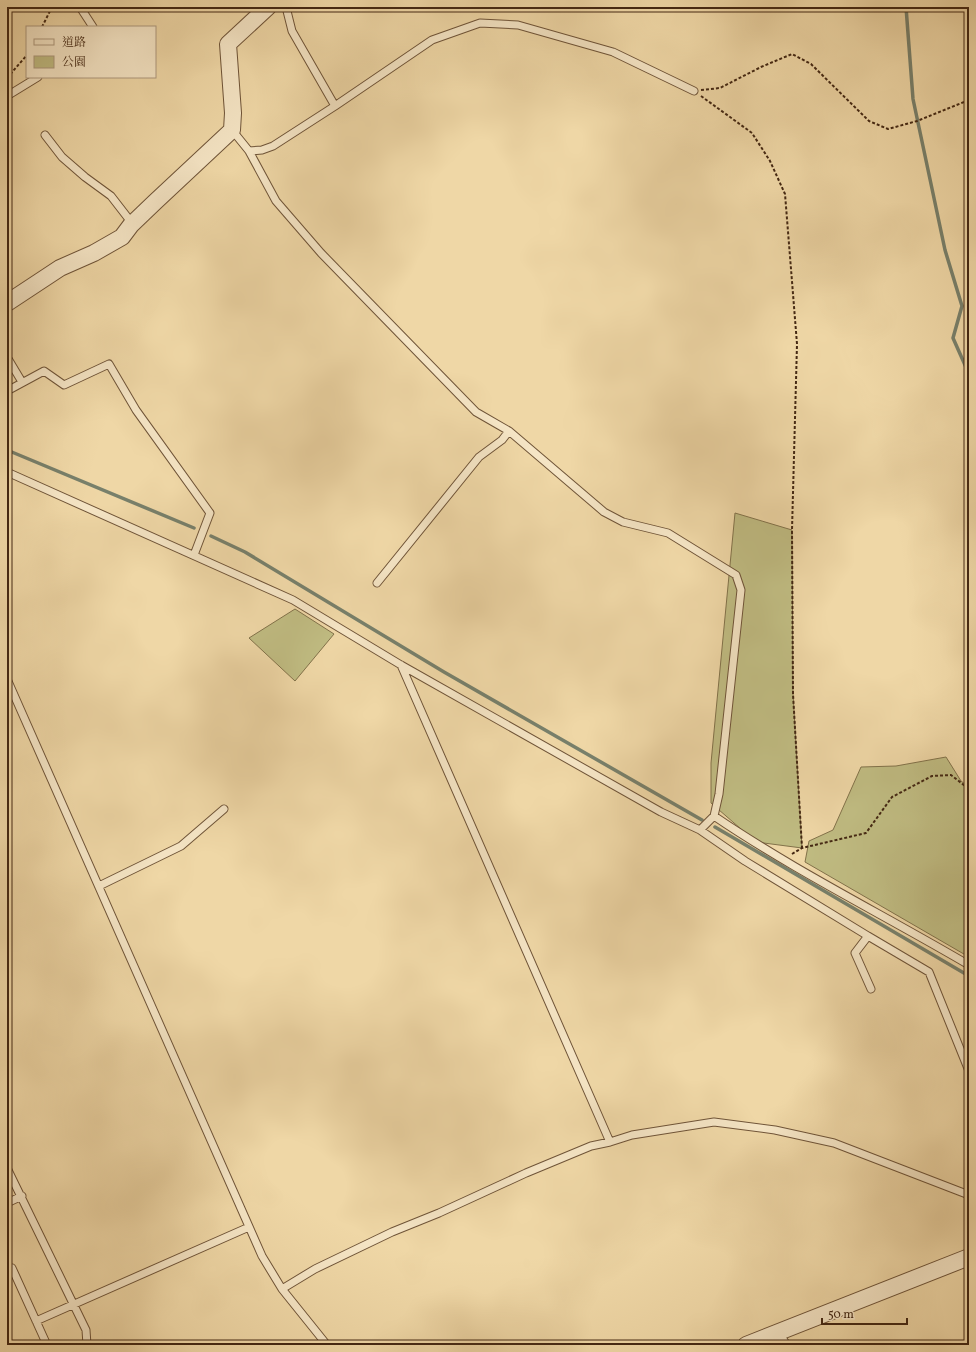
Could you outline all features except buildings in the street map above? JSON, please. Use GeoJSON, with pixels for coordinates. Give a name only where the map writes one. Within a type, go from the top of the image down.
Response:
{"type":"FeatureCollection","features":[{"type":"Feature","properties":{"kind":"street"},"geometry":{"type":"LineString","coordinates":[[7,303],[60,268],[94,253],[122,237],[131,225],[232,130],[233,113],[228,44],[268,7]]}},
{"type":"Feature","properties":{"kind":"street"},"geometry":{"type":"LineString","coordinates":[[746,1345],[783,1339],[969,1257]]}},
{"type":"Feature","properties":{"kind":"lane"},"geometry":{"type":"LineString","coordinates":[[80,7],[92,26]]}},
{"type":"Feature","properties":{"kind":"lane"},"geometry":{"type":"LineString","coordinates":[[286,7],[292,31],[335,106]]}},
{"type":"Feature","properties":{"kind":"lane"},"geometry":{"type":"LineString","coordinates":[[249,151],[262,150],[273,146],[432,40],[480,23],[518,25],[613,52],[694,91]]}},
{"type":"Feature","properties":{"kind":"lane"},"geometry":{"type":"LineString","coordinates":[[7,96],[36,78]]}},
{"type":"Feature","properties":{"kind":"lane"},"geometry":{"type":"LineString","coordinates":[[232,130],[249,151],[276,201],[321,253],[476,412],[509,431],[604,512],[623,522],[668,533],[736,575],[739,580],[741,590],[723,770],[714,816],[700,830]]}},
{"type":"Feature","properties":{"kind":"lane"},"geometry":{"type":"LineString","coordinates":[[45,135],[62,157],[110,196],[128,218],[131,225]]}},
{"type":"Feature","properties":{"kind":"lane"},"geometry":{"type":"LineString","coordinates":[[7,357],[22,382]]}},
{"type":"Feature","properties":{"kind":"lane"},"geometry":{"type":"LineString","coordinates":[[7,391],[44,371],[64,386],[109,364],[136,410],[210,513],[194,554]]}},
{"type":"Feature","properties":{"kind":"lane"},"geometry":{"type":"LineString","coordinates":[[377,583],[479,456],[502,440],[509,431]]}},
{"type":"Feature","properties":{"kind":"lane"},"geometry":{"type":"LineString","coordinates":[[7,472],[194,554],[293,600],[401,665],[661,812],[700,830],[745,861],[928,972],[969,1071]]}},
{"type":"Feature","properties":{"kind":"lane"},"geometry":{"type":"LineString","coordinates":[[401,665],[610,1142]]}},
{"type":"Feature","properties":{"kind":"lane"},"geometry":{"type":"LineString","coordinates":[[7,679],[262,1256],[282,1289],[327,1345]]}},
{"type":"Feature","properties":{"kind":"lane"},"geometry":{"type":"LineString","coordinates":[[99,886],[181,846],[224,809]]}},
{"type":"Feature","properties":{"kind":"lane"},"geometry":{"type":"LineString","coordinates":[[714,816],[744,837],[969,965]]}},
{"type":"Feature","properties":{"kind":"lane"},"geometry":{"type":"LineString","coordinates":[[868,936],[855,953],[872,989]]}},
{"type":"Feature","properties":{"kind":"lane"},"geometry":{"type":"LineString","coordinates":[[282,1289],[315,1269],[392,1232],[439,1213],[526,1173],[591,1146],[632,1135],[714,1122],[775,1130],[834,1143],[969,1196]]}},
{"type":"Feature","properties":{"kind":"lane"},"geometry":{"type":"LineString","coordinates":[[7,1168],[22,1196],[86,1330],[87,1345]]}},
{"type":"Feature","properties":{"kind":"lane"},"geometry":{"type":"LineString","coordinates":[[7,1203],[22,1196]]}},
{"type":"Feature","properties":{"kind":"lane"},"geometry":{"type":"LineString","coordinates":[[36,1321],[249,1227]]}},
{"type":"Feature","properties":{"kind":"lane"},"geometry":{"type":"LineString","coordinates":[[12,1268],[47,1345]]}},
{"type":"Feature","properties":{"kind":"path"},"geometry":{"type":"LineString","coordinates":[[42,26],[52,7]]}},
{"type":"Feature","properties":{"kind":"path"},"geometry":{"type":"LineString","coordinates":[[694,91],[720,88],[761,66],[792,54],[811,64],[869,121],[888,129],[917,122],[969,100]]}},
{"type":"Feature","properties":{"kind":"path"},"geometry":{"type":"LineString","coordinates":[[7,78],[26,56]]}},
{"type":"Feature","properties":{"kind":"path"},"geometry":{"type":"LineString","coordinates":[[694,91],[752,133],[770,161],[785,194],[797,344],[792,530],[793,694],[802,848]]}},
{"type":"Feature","properties":{"kind":"path"},"geometry":{"type":"LineString","coordinates":[[784,859],[802,848],[866,833],[892,797],[932,776],[951,776],[969,789]]}},
{"type":"Feature","properties":{"kind":"green space"},"geometry":{"type":"Polygon","coordinates":[[[735,513],[792,530],[793,694],[802,848],[756,842],[711,803],[711,763],[735,513]]]}},
{"type":"Feature","properties":{"kind":"green space"},"geometry":{"type":"Polygon","coordinates":[[[295,609],[334,634],[295,681],[249,638],[295,609]]]}},
{"type":"Feature","properties":{"kind":"green space"},"geometry":{"type":"Polygon","coordinates":[[[946,757],[961,781],[969,787],[969,957],[805,862],[809,841],[833,830],[861,767],[896,766],[946,757]]]}},
{"type":"Feature","properties":{"kind":"waterway"},"geometry":{"type":"LineString","coordinates":[[906,7],[913,99],[945,250],[962,306],[953,338],[969,374]]}},
{"type":"Feature","properties":{"kind":"waterway"},"geometry":{"type":"LineString","coordinates":[[7,450],[194,528]]}},
{"type":"Feature","properties":{"kind":"waterway"},"geometry":{"type":"LineString","coordinates":[[211,536],[245,552],[444,672],[702,820]]}},
{"type":"Feature","properties":{"kind":"waterway"},"geometry":{"type":"LineString","coordinates":[[715,827],[969,976]]}}]}
